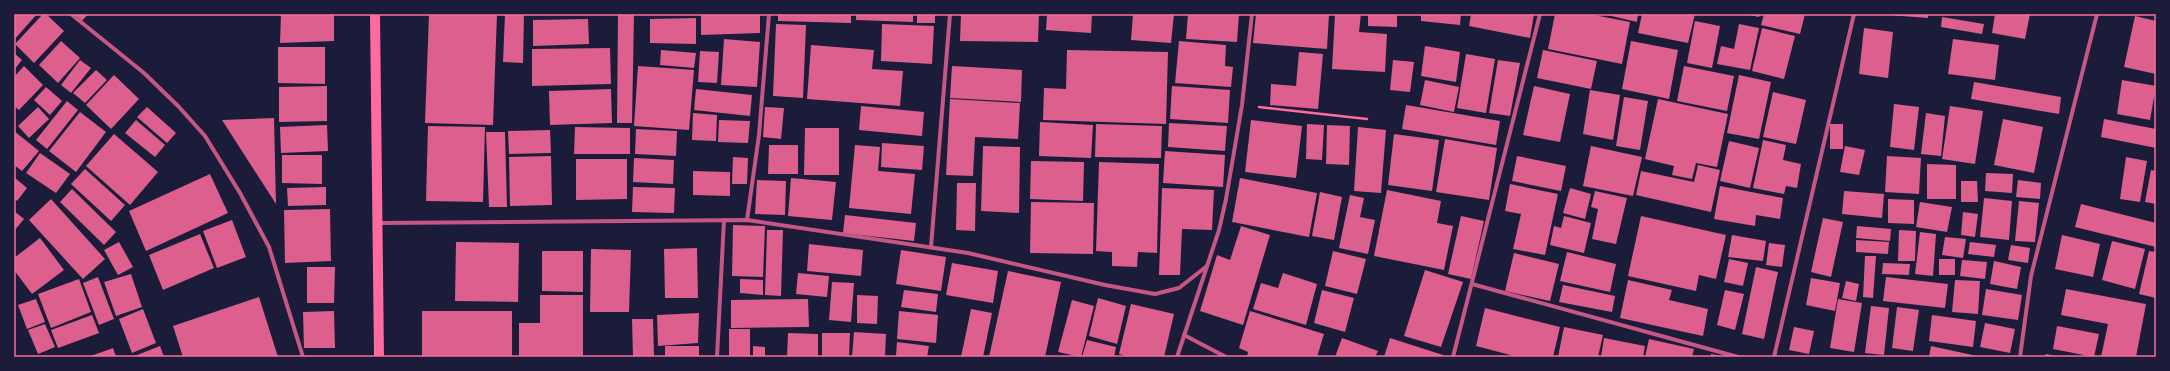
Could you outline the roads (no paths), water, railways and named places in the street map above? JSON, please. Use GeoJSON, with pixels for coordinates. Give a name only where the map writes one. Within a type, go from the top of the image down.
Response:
{"type":"FeatureCollection","features":[{"type":"Feature","properties":{"kind":"main road"},"geometry":{"type":"LineString","coordinates":[[375,14],[379,357]]}},
{"type":"Feature","properties":{"kind":"street"},"geometry":{"type":"LineString","coordinates":[[71,14],[144,73],[179,107],[204,136],[240,193],[269,247],[303,357]]}},
{"type":"Feature","properties":{"kind":"street"},"geometry":{"type":"LineString","coordinates":[[747,220],[759,135],[769,14]]}},
{"type":"Feature","properties":{"kind":"street"},"geometry":{"type":"LineString","coordinates":[[931,247],[950,14]]}},
{"type":"Feature","properties":{"kind":"street"},"geometry":{"type":"LineString","coordinates":[[1177,357],[1219,230],[1226,199],[1242,105],[1252,14]]}},
{"type":"Feature","properties":{"kind":"street"},"geometry":{"type":"LineString","coordinates":[[1453,357],[1540,14]]}},
{"type":"Feature","properties":{"kind":"street"},"geometry":{"type":"LineString","coordinates":[[1774,357],[1854,14]]}},
{"type":"Feature","properties":{"kind":"street"},"geometry":{"type":"LineString","coordinates":[[2020,357],[2031,276],[2096,14]]}},
{"type":"Feature","properties":{"kind":"street"},"geometry":{"type":"LineString","coordinates":[[717,357],[724,220]]}},
{"type":"Feature","properties":{"kind":"street"},"geometry":{"type":"LineString","coordinates":[[378,223],[747,220],[931,247],[988,257],[1105,285],[1156,294],[1178,288],[1207,266]]}},
{"type":"Feature","properties":{"kind":"street"},"geometry":{"type":"LineString","coordinates":[[1472,284],[1738,357]]}},
{"type":"Feature","properties":{"kind":"street"},"geometry":{"type":"LineString","coordinates":[[1184,335],[1226,357]]}}]}
